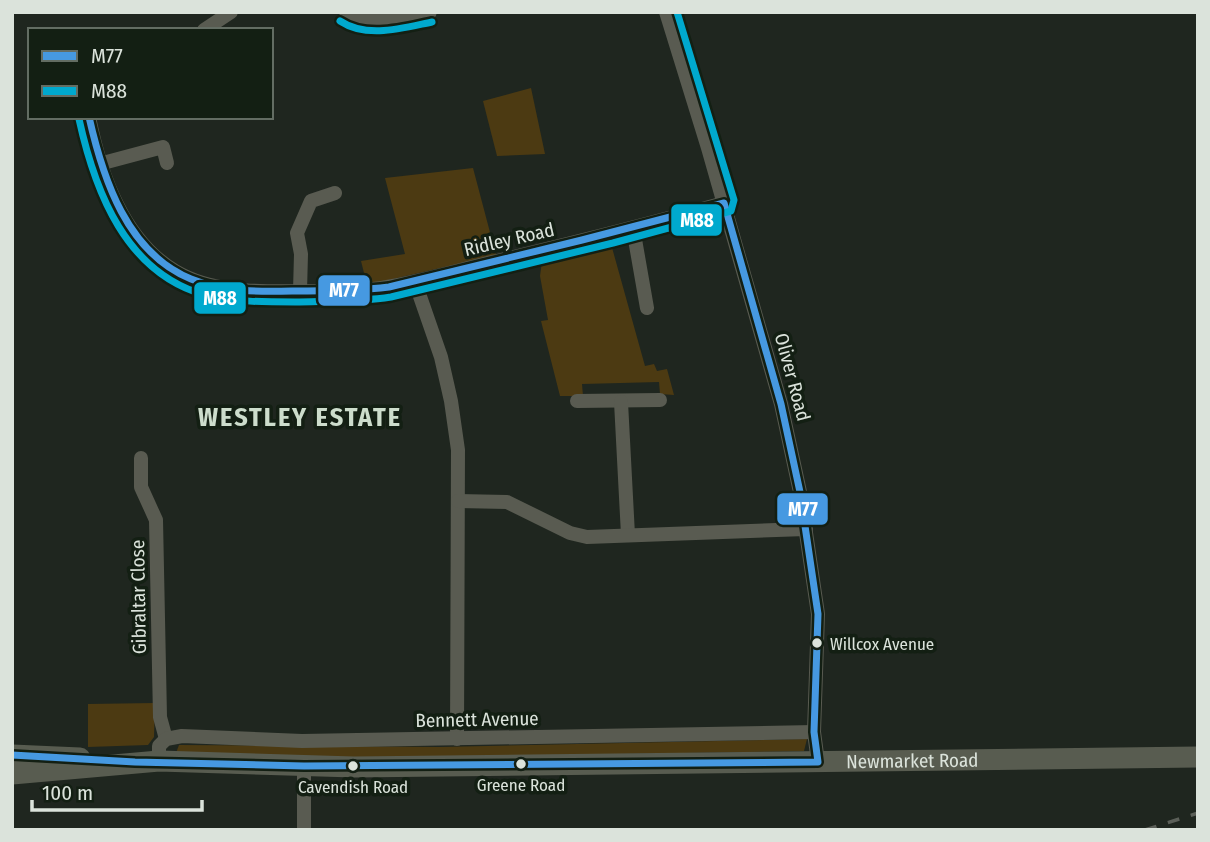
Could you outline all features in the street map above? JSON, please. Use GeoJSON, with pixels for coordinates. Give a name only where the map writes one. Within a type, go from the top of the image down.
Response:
{"type":"FeatureCollection","features":[{"type":"Feature","properties":{"kind":"main road","name":"Newmarket Road"},"geometry":{"type":"LineString","coordinates":[[12,755],[135,762]]}},
{"type":"Feature","properties":{"kind":"main road","name":"Newmarket Road"},"geometry":{"type":"LineString","coordinates":[[12,774],[159,761],[304,766],[1198,757]]}},
{"type":"Feature","properties":{"kind":"street"},"geometry":{"type":"LineString","coordinates":[[207,28],[231,12]]}},
{"type":"Feature","properties":{"kind":"street"},"geometry":{"type":"LineString","coordinates":[[346,12],[350,17],[372,21],[430,12]]}},
{"type":"Feature","properties":{"kind":"street","name":"Oliver Road"},"geometry":{"type":"LineString","coordinates":[[666,12],[781,404],[800,492],[818,614],[814,732],[818,762]]}},
{"type":"Feature","properties":{"kind":"street","name":"Ridley Road"},"geometry":{"type":"LineString","coordinates":[[90,119],[113,197],[132,232],[154,256],[175,271],[206,285],[281,292],[371,290],[415,282],[724,203]]}},
{"type":"Feature","properties":{"kind":"street"},"geometry":{"type":"LineString","coordinates":[[103,163],[163,147],[167,163]]}},
{"type":"Feature","properties":{"kind":"street"},"geometry":{"type":"LineString","coordinates":[[300,291],[301,254],[297,233],[311,201],[335,193]]}},
{"type":"Feature","properties":{"kind":"street"},"geometry":{"type":"LineString","coordinates":[[633,228],[647,308]]}},
{"type":"Feature","properties":{"kind":"street"},"geometry":{"type":"LineString","coordinates":[[415,282],[441,357],[458,450],[457,739]]}},
{"type":"Feature","properties":{"kind":"street"},"geometry":{"type":"LineString","coordinates":[[577,401],[660,400]]}},
{"type":"Feature","properties":{"kind":"street"},"geometry":{"type":"LineString","coordinates":[[621,402],[628,535]]}},
{"type":"Feature","properties":{"kind":"street","name":"Gibraltar Close"},"geometry":{"type":"LineString","coordinates":[[141,458],[141,487],[156,520],[160,717],[166,739]]}},
{"type":"Feature","properties":{"kind":"street"},"geometry":{"type":"LineString","coordinates":[[458,501],[507,502],[570,533],[587,537],[806,529]]}},
{"type":"Feature","properties":{"kind":"street","name":"Bennett Avenue"},"geometry":{"type":"LineString","coordinates":[[166,739],[182,736],[302,741],[814,732]]}},
{"type":"Feature","properties":{"kind":"street"},"geometry":{"type":"LineString","coordinates":[[159,761],[159,746],[166,739]]}},
{"type":"Feature","properties":{"kind":"street"},"geometry":{"type":"LineString","coordinates":[[304,766],[304,830]]}},
{"type":"Feature","properties":{"kind":"shaded area"},"geometry":{"type":"Polygon","coordinates":[[[531,88],[545,154],[497,156],[483,101],[531,88]]]}},
{"type":"Feature","properties":{"kind":"shaded area"},"geometry":{"type":"Polygon","coordinates":[[[473,168],[496,255],[367,285],[361,261],[405,254],[385,178],[473,168]]]}},
{"type":"Feature","properties":{"kind":"shaded area"},"geometry":{"type":"Polygon","coordinates":[[[611,244],[645,366],[654,364],[657,371],[667,369],[674,395],[660,394],[659,382],[582,384],[583,396],[560,396],[541,321],[548,320],[540,276],[542,261],[611,244]]]}},
{"type":"Feature","properties":{"kind":"shaded area"},"geometry":{"type":"Polygon","coordinates":[[[155,703],[154,737],[148,745],[88,747],[88,704],[155,703]]]}},
{"type":"Feature","properties":{"kind":"shaded area"},"geometry":{"type":"Polygon","coordinates":[[[807,739],[804,751],[302,759],[176,753],[179,745],[440,747],[807,739]]]}},
{"type":"Feature","properties":{"kind":"railway"},"geometry":{"type":"LineString","coordinates":[[1145,830],[1198,813]]}},
{"type":"Feature","properties":{"kind":"transit line","name":"M88"},"geometry":{"type":"LineString","coordinates":[[79,119],[94,174],[118,226],[154,268],[178,284],[205,295],[250,301],[343,301],[391,297],[731,211],[734,200],[677,12]]}},
{"type":"Feature","properties":{"kind":"transit line","name":"M88"},"geometry":{"type":"LineString","coordinates":[[340,21],[362,30],[373,31],[432,22]]}},
{"type":"Feature","properties":{"kind":"transit line","name":"M77"},"geometry":{"type":"LineString","coordinates":[[12,755],[135,762],[304,766],[818,762],[814,732],[818,614],[800,492],[781,404],[724,203],[389,287],[317,291],[228,289],[191,279],[169,267],[134,233],[111,189],[90,119]]}},
{"type":"Feature","properties":{"kind":"place","name":"Willcox Avenue"},"geometry":{"type":"Point","coordinates":[817,643]}},
{"type":"Feature","properties":{"kind":"place","name":"Greene Road"},"geometry":{"type":"Point","coordinates":[521,764]}},
{"type":"Feature","properties":{"kind":"place","name":"Cavendish Road"},"geometry":{"type":"Point","coordinates":[353,766]}},
{"type":"Feature","properties":{"kind":"district","name":"WESTLEY ESTATE"},"geometry":{"type":"Point","coordinates":[300,417]}}]}
